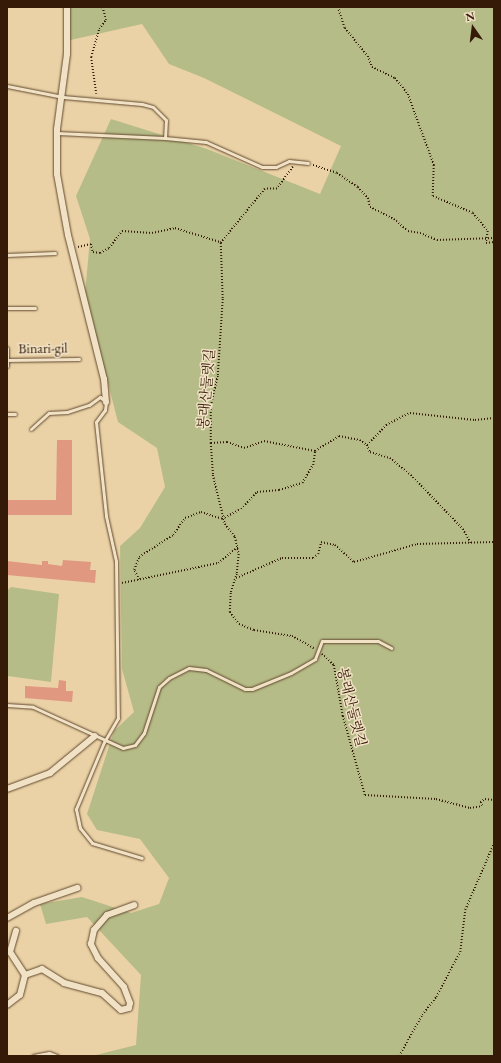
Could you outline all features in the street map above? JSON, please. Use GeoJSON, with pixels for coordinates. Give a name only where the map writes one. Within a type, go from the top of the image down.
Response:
{"type":"FeatureCollection","features":[{"type":"Feature","properties":{"kind":"street"},"geometry":{"type":"LineString","coordinates":[[67,7],[67,54],[63,97],[57,133],[57,174],[71,249],[99,355],[106,402]]}},
{"type":"Feature","properties":{"kind":"street"},"geometry":{"type":"LineString","coordinates":[[7,789],[50,773],[95,736]]}},
{"type":"Feature","properties":{"kind":"street"},"geometry":{"type":"LineString","coordinates":[[7,918],[34,903],[77,888]]}},
{"type":"Feature","properties":{"kind":"street"},"geometry":{"type":"LineString","coordinates":[[25,975],[42,969],[64,983],[102,992],[120,1010],[129,1008],[130,1003],[124,987],[98,958],[91,944],[94,930],[107,915],[134,905]]}},
{"type":"Feature","properties":{"kind":"street"},"geometry":{"type":"LineString","coordinates":[[7,1005],[20,995],[25,975],[10,952],[16,931]]}},
{"type":"Feature","properties":{"kind":"lane"},"geometry":{"type":"LineString","coordinates":[[7,86],[63,97],[123,101],[153,107],[166,120],[165,138]]}},
{"type":"Feature","properties":{"kind":"lane"},"geometry":{"type":"LineString","coordinates":[[57,133],[165,138],[206,142],[262,166],[276,167],[297,160],[308,163]]}},
{"type":"Feature","properties":{"kind":"lane"},"geometry":{"type":"LineString","coordinates":[[7,255],[54,254]]}},
{"type":"Feature","properties":{"kind":"lane"},"geometry":{"type":"LineString","coordinates":[[7,308],[35,308]]}},
{"type":"Feature","properties":{"kind":"lane","name":"Binari-gil"},"geometry":{"type":"LineString","coordinates":[[7,348],[7,366]]}},
{"type":"Feature","properties":{"kind":"lane","name":"Binari-gil"},"geometry":{"type":"LineString","coordinates":[[7,360],[79,359]]}},
{"type":"Feature","properties":{"kind":"lane"},"geometry":{"type":"LineString","coordinates":[[31,429],[49,413],[67,412],[89,405],[100,397],[106,402],[105,410],[96,422],[106,516],[116,561],[118,718],[104,742],[76,809],[80,828],[92,843],[142,858]]}},
{"type":"Feature","properties":{"kind":"lane"},"geometry":{"type":"LineString","coordinates":[[7,414],[15,414]]}},
{"type":"Feature","properties":{"kind":"lane"},"geometry":{"type":"LineString","coordinates":[[7,705],[33,707],[81,727],[104,742],[123,748],[135,745],[144,733],[159,687],[168,678],[189,668],[206,670],[245,689],[259,688],[315,659],[322,641],[378,640],[391,648]]}},
{"type":"Feature","properties":{"kind":"lane"},"geometry":{"type":"LineString","coordinates":[[33,1056],[48,1053],[57,1056]]}},
{"type":"Feature","properties":{"kind":"path"},"geometry":{"type":"LineString","coordinates":[[97,100],[91,57],[99,29],[106,20],[102,7]]}},
{"type":"Feature","properties":{"kind":"path"},"geometry":{"type":"LineString","coordinates":[[338,7],[345,28],[368,56],[372,68],[395,78],[408,94],[434,165],[433,196],[473,213],[488,231],[488,239],[486,243],[494,242]]}},
{"type":"Feature","properties":{"kind":"path"},"geometry":{"type":"LineString","coordinates":[[71,249],[91,244],[94,252],[100,253],[109,248],[122,231],[152,232],[175,228],[221,243],[266,189],[277,188],[297,160]]}},
{"type":"Feature","properties":{"kind":"path"},"geometry":{"type":"LineString","coordinates":[[308,163],[337,173],[358,187],[368,198],[370,208],[394,218],[408,231],[420,233],[437,240],[474,237],[488,239],[494,238]]}},
{"type":"Feature","properties":{"kind":"path","name":"봉래산둘렛길"},"geometry":{"type":"LineString","coordinates":[[221,243],[223,299],[218,376],[212,406],[211,442],[213,475],[223,518],[236,537],[239,554],[236,578],[231,593],[230,612],[239,624],[254,630],[292,636],[318,650],[334,665],[343,716],[364,795],[436,799],[470,808],[482,806],[480,802],[485,799],[494,800]]}},
{"type":"Feature","properties":{"kind":"path"},"geometry":{"type":"LineString","coordinates":[[367,445],[386,425],[410,413],[462,419],[494,418]]}},
{"type":"Feature","properties":{"kind":"path"},"geometry":{"type":"LineString","coordinates":[[211,442],[227,442],[244,448],[264,441],[314,450],[342,435],[367,445],[370,452],[390,458],[411,474],[463,529],[471,543]]}},
{"type":"Feature","properties":{"kind":"path"},"geometry":{"type":"LineString","coordinates":[[139,580],[134,570],[139,557],[173,535],[185,518],[201,512],[213,518],[223,518],[241,509],[256,492],[279,490],[302,483],[313,465],[314,450]]}},
{"type":"Feature","properties":{"kind":"path"},"geometry":{"type":"LineString","coordinates":[[236,578],[282,558],[313,558],[318,554],[321,542],[335,545],[354,562],[417,544],[494,542]]}},
{"type":"Feature","properties":{"kind":"path"},"geometry":{"type":"LineString","coordinates":[[116,584],[221,562],[238,547]]}},
{"type":"Feature","properties":{"kind":"path"},"geometry":{"type":"LineString","coordinates":[[399,1056],[460,952],[465,910],[494,843]]}},
{"type":"Feature","properties":{"kind":"green space"},"geometry":{"type":"Polygon","coordinates":[[[70,7],[494,7],[494,1056],[92,1056],[136,1045],[141,975],[87,917],[46,924],[40,904],[82,897],[131,913],[159,904],[169,878],[140,839],[97,830],[87,814],[114,731],[134,712],[122,669],[120,546],[140,528],[165,487],[157,448],[118,422],[103,364],[84,305],[90,239],[76,196],[111,119],[207,149],[320,194],[341,146],[204,78],[169,64],[142,24],[66,41],[70,7]]]}},
{"type":"Feature","properties":{"kind":"green space"},"geometry":{"type":"Polygon","coordinates":[[[11,587],[59,594],[51,682],[8,676],[7,591],[11,587]]]}},
{"type":"Feature","properties":{"kind":"building"},"geometry":{"type":"Polygon","coordinates":[[[57,440],[72,440],[72,515],[7,515],[7,500],[56,500],[57,440]]]}},
{"type":"Feature","properties":{"kind":"building"},"geometry":{"type":"Polygon","coordinates":[[[63,560],[91,562],[90,570],[96,570],[95,583],[7,575],[7,561],[42,565],[42,561],[48,561],[48,564],[62,566],[63,560]]]}},
{"type":"Feature","properties":{"kind":"building"},"geometry":{"type":"Polygon","coordinates":[[[59,680],[66,681],[66,691],[73,691],[72,702],[25,698],[25,686],[58,688],[59,680]]]}}]}
